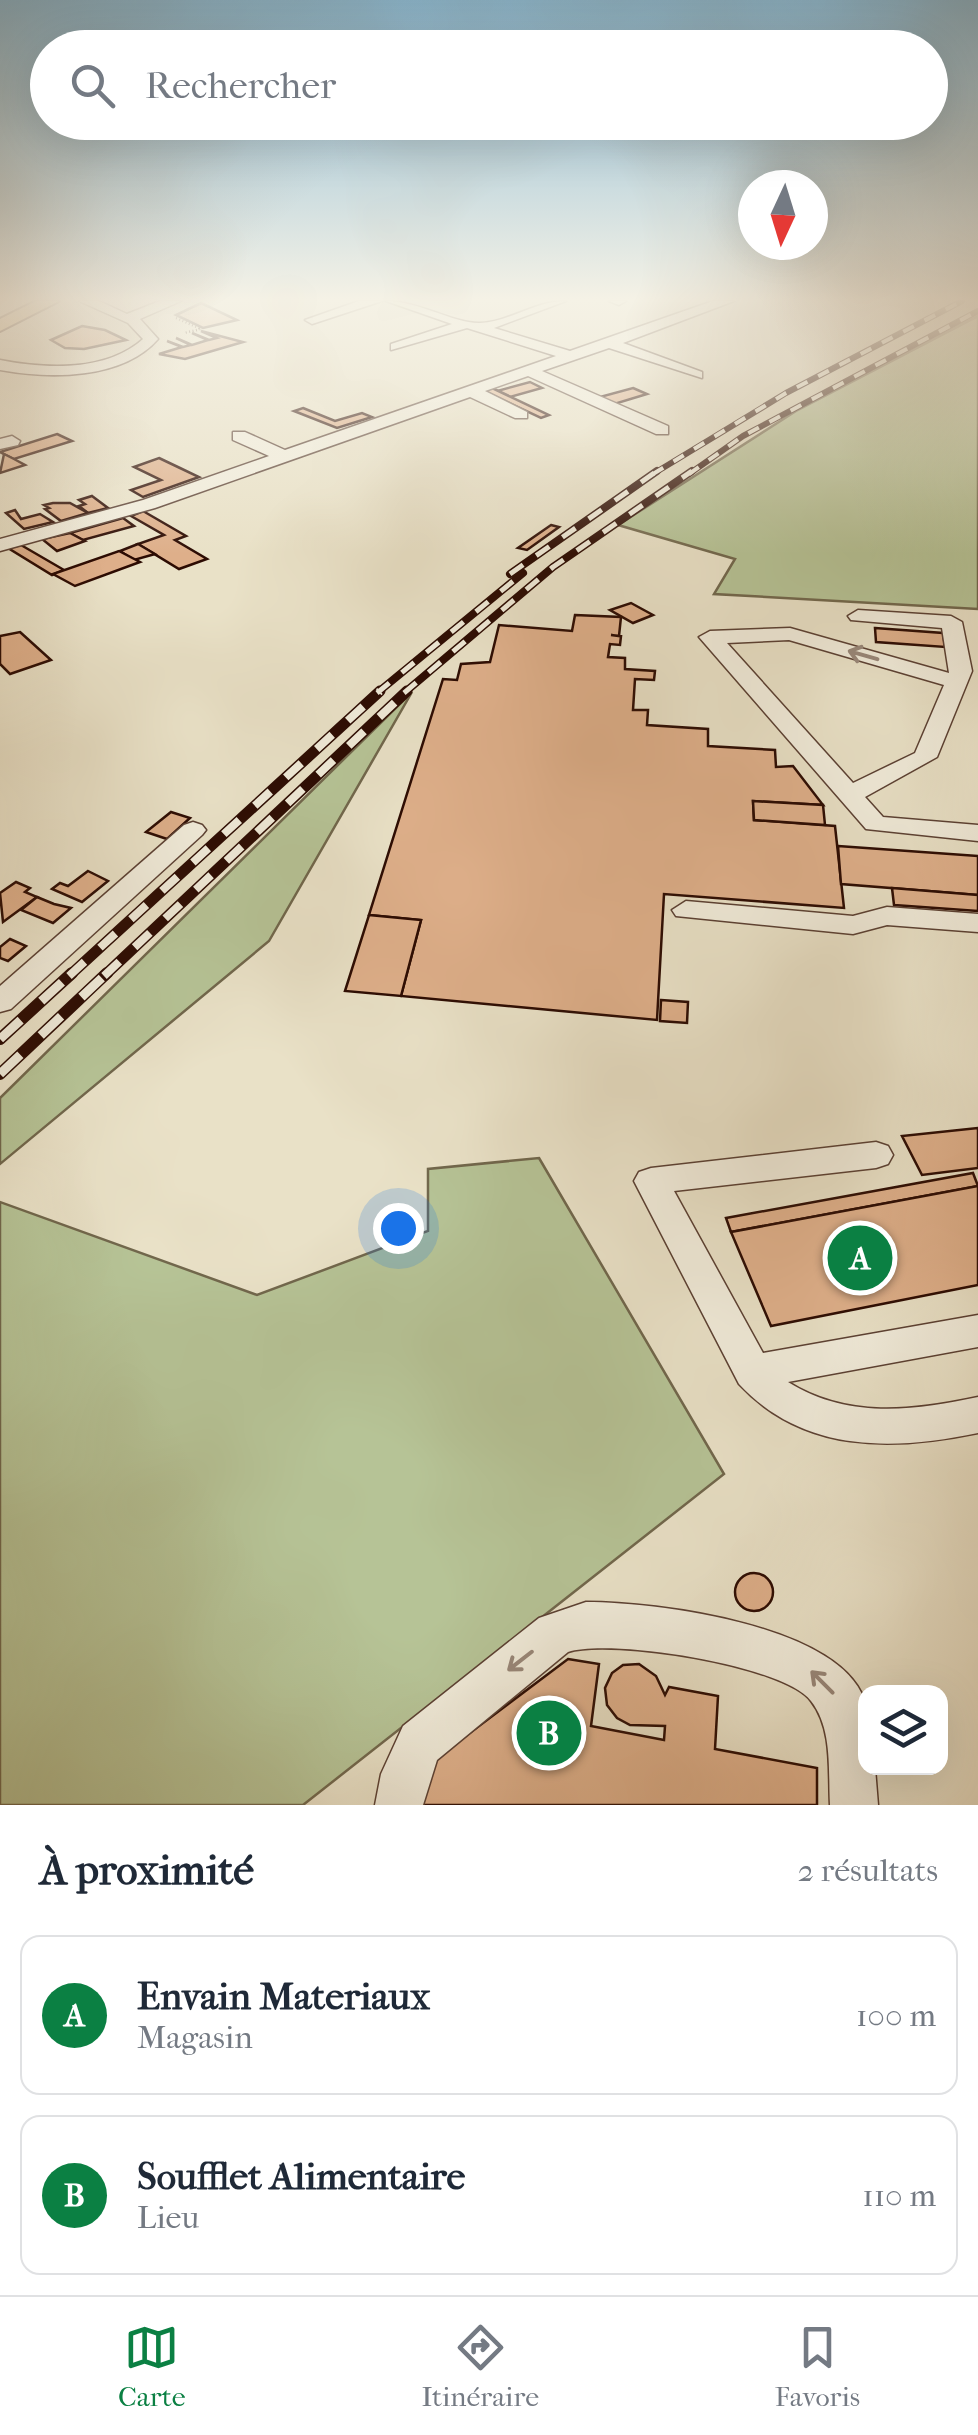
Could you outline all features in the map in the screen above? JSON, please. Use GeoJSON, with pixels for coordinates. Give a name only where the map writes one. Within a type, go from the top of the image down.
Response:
{"type":"FeatureCollection","features":[{"type":"Feature","properties":{"kind":"street"},"geometry":{"type":"LineString","coordinates":[[0,545],[113,516],[485,385]]}},
{"type":"Feature","properties":{"kind":"street"},"geometry":{"type":"LineString","coordinates":[[560,385],[662,430]]}},
{"type":"Feature","properties":{"kind":"street"},"geometry":{"type":"LineString","coordinates":[[470,390],[521,416]]}},
{"type":"Feature","properties":{"kind":"street"},"geometry":{"type":"LineString","coordinates":[[239,436],[284,456]]}},
{"type":"Feature","properties":{"kind":"street"},"geometry":{"type":"LineString","coordinates":[[849,796],[926,757],[962,662],[950,622],[858,616]]}},
{"type":"Feature","properties":{"kind":"street"},"geometry":{"type":"LineString","coordinates":[[957,682],[790,634],[710,636],[874,824],[978,833]]}},
{"type":"Feature","properties":{"kind":"street"},"geometry":{"type":"LineString","coordinates":[[0,1002],[193,830]]}},
{"type":"Feature","properties":{"kind":"street"},"geometry":{"type":"LineString","coordinates":[[686,910],[852,925],[887,916],[978,923]]}},
{"type":"Feature","properties":{"kind":"street"},"geometry":{"type":"LineString","coordinates":[[876,1155],[651,1180],[766,1390],[793,1409],[868,1428],[933,1426],[978,1415]]}},
{"type":"Feature","properties":{"kind":"street"},"geometry":{"type":"LineString","coordinates":[[753,1372],[978,1332]]}},
{"type":"Feature","properties":{"kind":"street"},"geometry":{"type":"LineString","coordinates":[[399,1805],[412,1757],[432,1731],[555,1634],[571,1626],[604,1622],[771,1652],[826,1682],[848,1719],[854,1805]]}},
{"type":"Feature","properties":{"kind":"green space"},"geometry":{"type":"Polygon","coordinates":[[[845,385],[978,385],[978,609],[714,594],[735,559],[618,525],[796,411],[845,385]]]}},
{"type":"Feature","properties":{"kind":"green space"},"geometry":{"type":"Polygon","coordinates":[[[412,692],[269,941],[0,1164],[0,1098],[412,692]]]}},
{"type":"Feature","properties":{"kind":"green space"},"geometry":{"type":"Polygon","coordinates":[[[539,1158],[724,1474],[303,1805],[0,1805],[0,1202],[257,1295],[428,1231],[428,1169],[539,1158]]]}},
{"type":"Feature","properties":{"kind":"building"},"geometry":{"type":"Polygon","coordinates":[[[518,385],[542,388],[510,397],[497,391],[518,385]]]}},
{"type":"Feature","properties":{"kind":"building"},"geometry":{"type":"Polygon","coordinates":[[[490,387],[549,415],[541,418],[482,390],[490,387]]]}},
{"type":"Feature","properties":{"kind":"building"},"geometry":{"type":"Polygon","coordinates":[[[633,388],[647,394],[611,405],[596,398],[633,388]]]}},
{"type":"Feature","properties":{"kind":"building"},"geometry":{"type":"Polygon","coordinates":[[[303,408],[335,421],[362,413],[372,417],[337,428],[294,411],[303,408]]]}},
{"type":"Feature","properties":{"kind":"building"},"geometry":{"type":"Polygon","coordinates":[[[57,434],[72,441],[14,459],[0,452],[57,434]]]}},
{"type":"Feature","properties":{"kind":"building"},"geometry":{"type":"Polygon","coordinates":[[[4,454],[14,459],[25,465],[0,473],[4,454]]]}},
{"type":"Feature","properties":{"kind":"building"},"geometry":{"type":"Polygon","coordinates":[[[159,458],[199,477],[143,497],[131,490],[161,480],[134,467],[159,458]]]}},
{"type":"Feature","properties":{"kind":"building"},"geometry":{"type":"Polygon","coordinates":[[[92,496],[108,508],[88,513],[79,506],[85,504],[79,500],[92,496]]]}},
{"type":"Feature","properties":{"kind":"building"},"geometry":{"type":"Polygon","coordinates":[[[70,503],[88,513],[61,521],[45,509],[49,508],[44,505],[70,503]]]}},
{"type":"Feature","properties":{"kind":"building"},"geometry":{"type":"Polygon","coordinates":[[[15,510],[21,519],[40,514],[53,522],[24,529],[6,513],[15,510]]]}},
{"type":"Feature","properties":{"kind":"building"},"geometry":{"type":"Polygon","coordinates":[[[143,511],[186,536],[175,540],[207,559],[179,569],[138,544],[164,535],[131,516],[143,511]]]}},
{"type":"Feature","properties":{"kind":"building"},"geometry":{"type":"Polygon","coordinates":[[[123,518],[134,526],[83,540],[70,533],[123,518]]]}},
{"type":"Feature","properties":{"kind":"building"},"geometry":{"type":"Polygon","coordinates":[[[551,525],[559,527],[527,550],[518,548],[551,525]]]}},
{"type":"Feature","properties":{"kind":"building"},"geometry":{"type":"Polygon","coordinates":[[[70,533],[85,541],[57,551],[42,539],[70,533]]]}},
{"type":"Feature","properties":{"kind":"building"},"geometry":{"type":"Polygon","coordinates":[[[138,544],[155,554],[134,560],[120,551],[138,544]]]}},
{"type":"Feature","properties":{"kind":"building"},"geometry":{"type":"Polygon","coordinates":[[[21,545],[64,570],[52,575],[8,548],[21,545]]]}},
{"type":"Feature","properties":{"kind":"building"},"geometry":{"type":"Polygon","coordinates":[[[119,551],[140,562],[75,586],[53,574],[119,551]]]}},
{"type":"Feature","properties":{"kind":"building"},"geometry":{"type":"Polygon","coordinates":[[[631,603],[653,615],[633,623],[610,610],[631,603]]]}},
{"type":"Feature","properties":{"kind":"building"},"geometry":{"type":"Polygon","coordinates":[[[575,615],[621,617],[620,645],[610,644],[608,657],[625,658],[625,669],[655,671],[654,680],[635,679],[633,710],[648,710],[647,725],[708,729],[708,746],[775,750],[776,767],[793,766],[823,805],[753,801],[754,820],[835,826],[844,908],[664,894],[657,1020],[401,996],[421,920],[369,915],[443,679],[457,680],[461,664],[490,662],[499,625],[572,631],[575,615]]]}},
{"type":"Feature","properties":{"kind":"building"},"geometry":{"type":"Polygon","coordinates":[[[875,628],[943,633],[945,647],[876,642],[875,628]]]}},
{"type":"Feature","properties":{"kind":"building"},"geometry":{"type":"Polygon","coordinates":[[[20,632],[51,660],[10,674],[0,664],[0,636],[20,632]]]}},
{"type":"Feature","properties":{"kind":"building"},"geometry":{"type":"Polygon","coordinates":[[[753,801],[823,805],[825,825],[754,820],[753,801]]]}},
{"type":"Feature","properties":{"kind":"building"},"geometry":{"type":"Polygon","coordinates":[[[171,812],[190,818],[167,839],[146,832],[171,812]]]}},
{"type":"Feature","properties":{"kind":"building"},"geometry":{"type":"Polygon","coordinates":[[[838,846],[978,856],[978,895],[841,884],[838,846]]]}},
{"type":"Feature","properties":{"kind":"building"},"geometry":{"type":"Polygon","coordinates":[[[88,871],[108,881],[82,902],[52,889],[60,883],[68,886],[88,871]]]}},
{"type":"Feature","properties":{"kind":"building"},"geometry":{"type":"Polygon","coordinates":[[[16,882],[30,888],[25,892],[37,897],[3,922],[0,893],[16,882]]]}},
{"type":"Feature","properties":{"kind":"building"},"geometry":{"type":"Polygon","coordinates":[[[892,888],[978,895],[978,911],[894,905],[892,888]]]}},
{"type":"Feature","properties":{"kind":"building"},"geometry":{"type":"Polygon","coordinates":[[[37,897],[71,908],[53,923],[21,910],[37,897]]]}},
{"type":"Feature","properties":{"kind":"building"},"geometry":{"type":"Polygon","coordinates":[[[369,915],[421,920],[401,996],[345,991],[369,915]]]}},
{"type":"Feature","properties":{"kind":"building"},"geometry":{"type":"Polygon","coordinates":[[[10,939],[26,946],[8,961],[0,958],[0,947],[10,939]]]}},
{"type":"Feature","properties":{"kind":"building"},"geometry":{"type":"Polygon","coordinates":[[[661,1000],[688,1002],[687,1023],[660,1021],[661,1000]]]}},
{"type":"Feature","properties":{"kind":"building"},"geometry":{"type":"Polygon","coordinates":[[[978,1128],[978,1168],[922,1175],[902,1136],[978,1128]]]}},
{"type":"Feature","properties":{"kind":"building"},"geometry":{"type":"Polygon","coordinates":[[[973,1173],[978,1186],[731,1232],[726,1218],[973,1173]]]}},
{"type":"Feature","properties":{"kind":"building"},"geometry":{"type":"Polygon","coordinates":[[[978,1186],[978,1285],[771,1326],[731,1232],[978,1186]]]}},
{"type":"Feature","properties":{"kind":"building"},"geometry":{"type":"Polygon","coordinates":[[[754,1573],[768,1578],[773,1592],[768,1606],[754,1611],[740,1606],[735,1592],[740,1578],[754,1573]]]}},
{"type":"Feature","properties":{"kind":"building"},"geometry":{"type":"Polygon","coordinates":[[[568,1659],[599,1664],[591,1726],[664,1740],[665,1726],[630,1725],[617,1718],[607,1705],[605,1688],[612,1673],[623,1665],[639,1664],[656,1676],[665,1695],[669,1687],[718,1696],[715,1749],[817,1768],[817,1805],[423,1805],[431,1762],[568,1659]]]}},
{"type":"Feature","properties":{"kind":"railway"},"geometry":{"type":"LineString","coordinates":[[653,474],[801,385]]}},
{"type":"Feature","properties":{"kind":"railway"},"geometry":{"type":"LineString","coordinates":[[689,474],[743,436],[838,385]]}},
{"type":"Feature","properties":{"kind":"railway"},"geometry":{"type":"LineString","coordinates":[[510,574],[657,471]]}},
{"type":"Feature","properties":{"kind":"railway"},"geometry":{"type":"LineString","coordinates":[[404,693],[553,567],[692,471]]}},
{"type":"Feature","properties":{"kind":"railway"},"geometry":{"type":"LineString","coordinates":[[377,693],[523,573]]}},
{"type":"Feature","properties":{"kind":"railway"},"geometry":{"type":"LineString","coordinates":[[69,976],[380,691]]}},
{"type":"Feature","properties":{"kind":"railway"},"geometry":{"type":"LineString","coordinates":[[104,976],[407,691]]}},
{"type":"Feature","properties":{"kind":"railway"},"geometry":{"type":"LineString","coordinates":[[0,1039],[72,973]]}},
{"type":"Feature","properties":{"kind":"railway"},"geometry":{"type":"LineString","coordinates":[[0,1074],[107,973]]}},
{"type":"Feature","properties":{"kind":"place","name":"Envain Materiaux"},"geometry":{"type":"Point","coordinates":[860,1258]}},
{"type":"Feature","properties":{"kind":"place","name":"Soufflet Alimentaire"},"geometry":{"type":"Point","coordinates":[549,1733]}}]}
